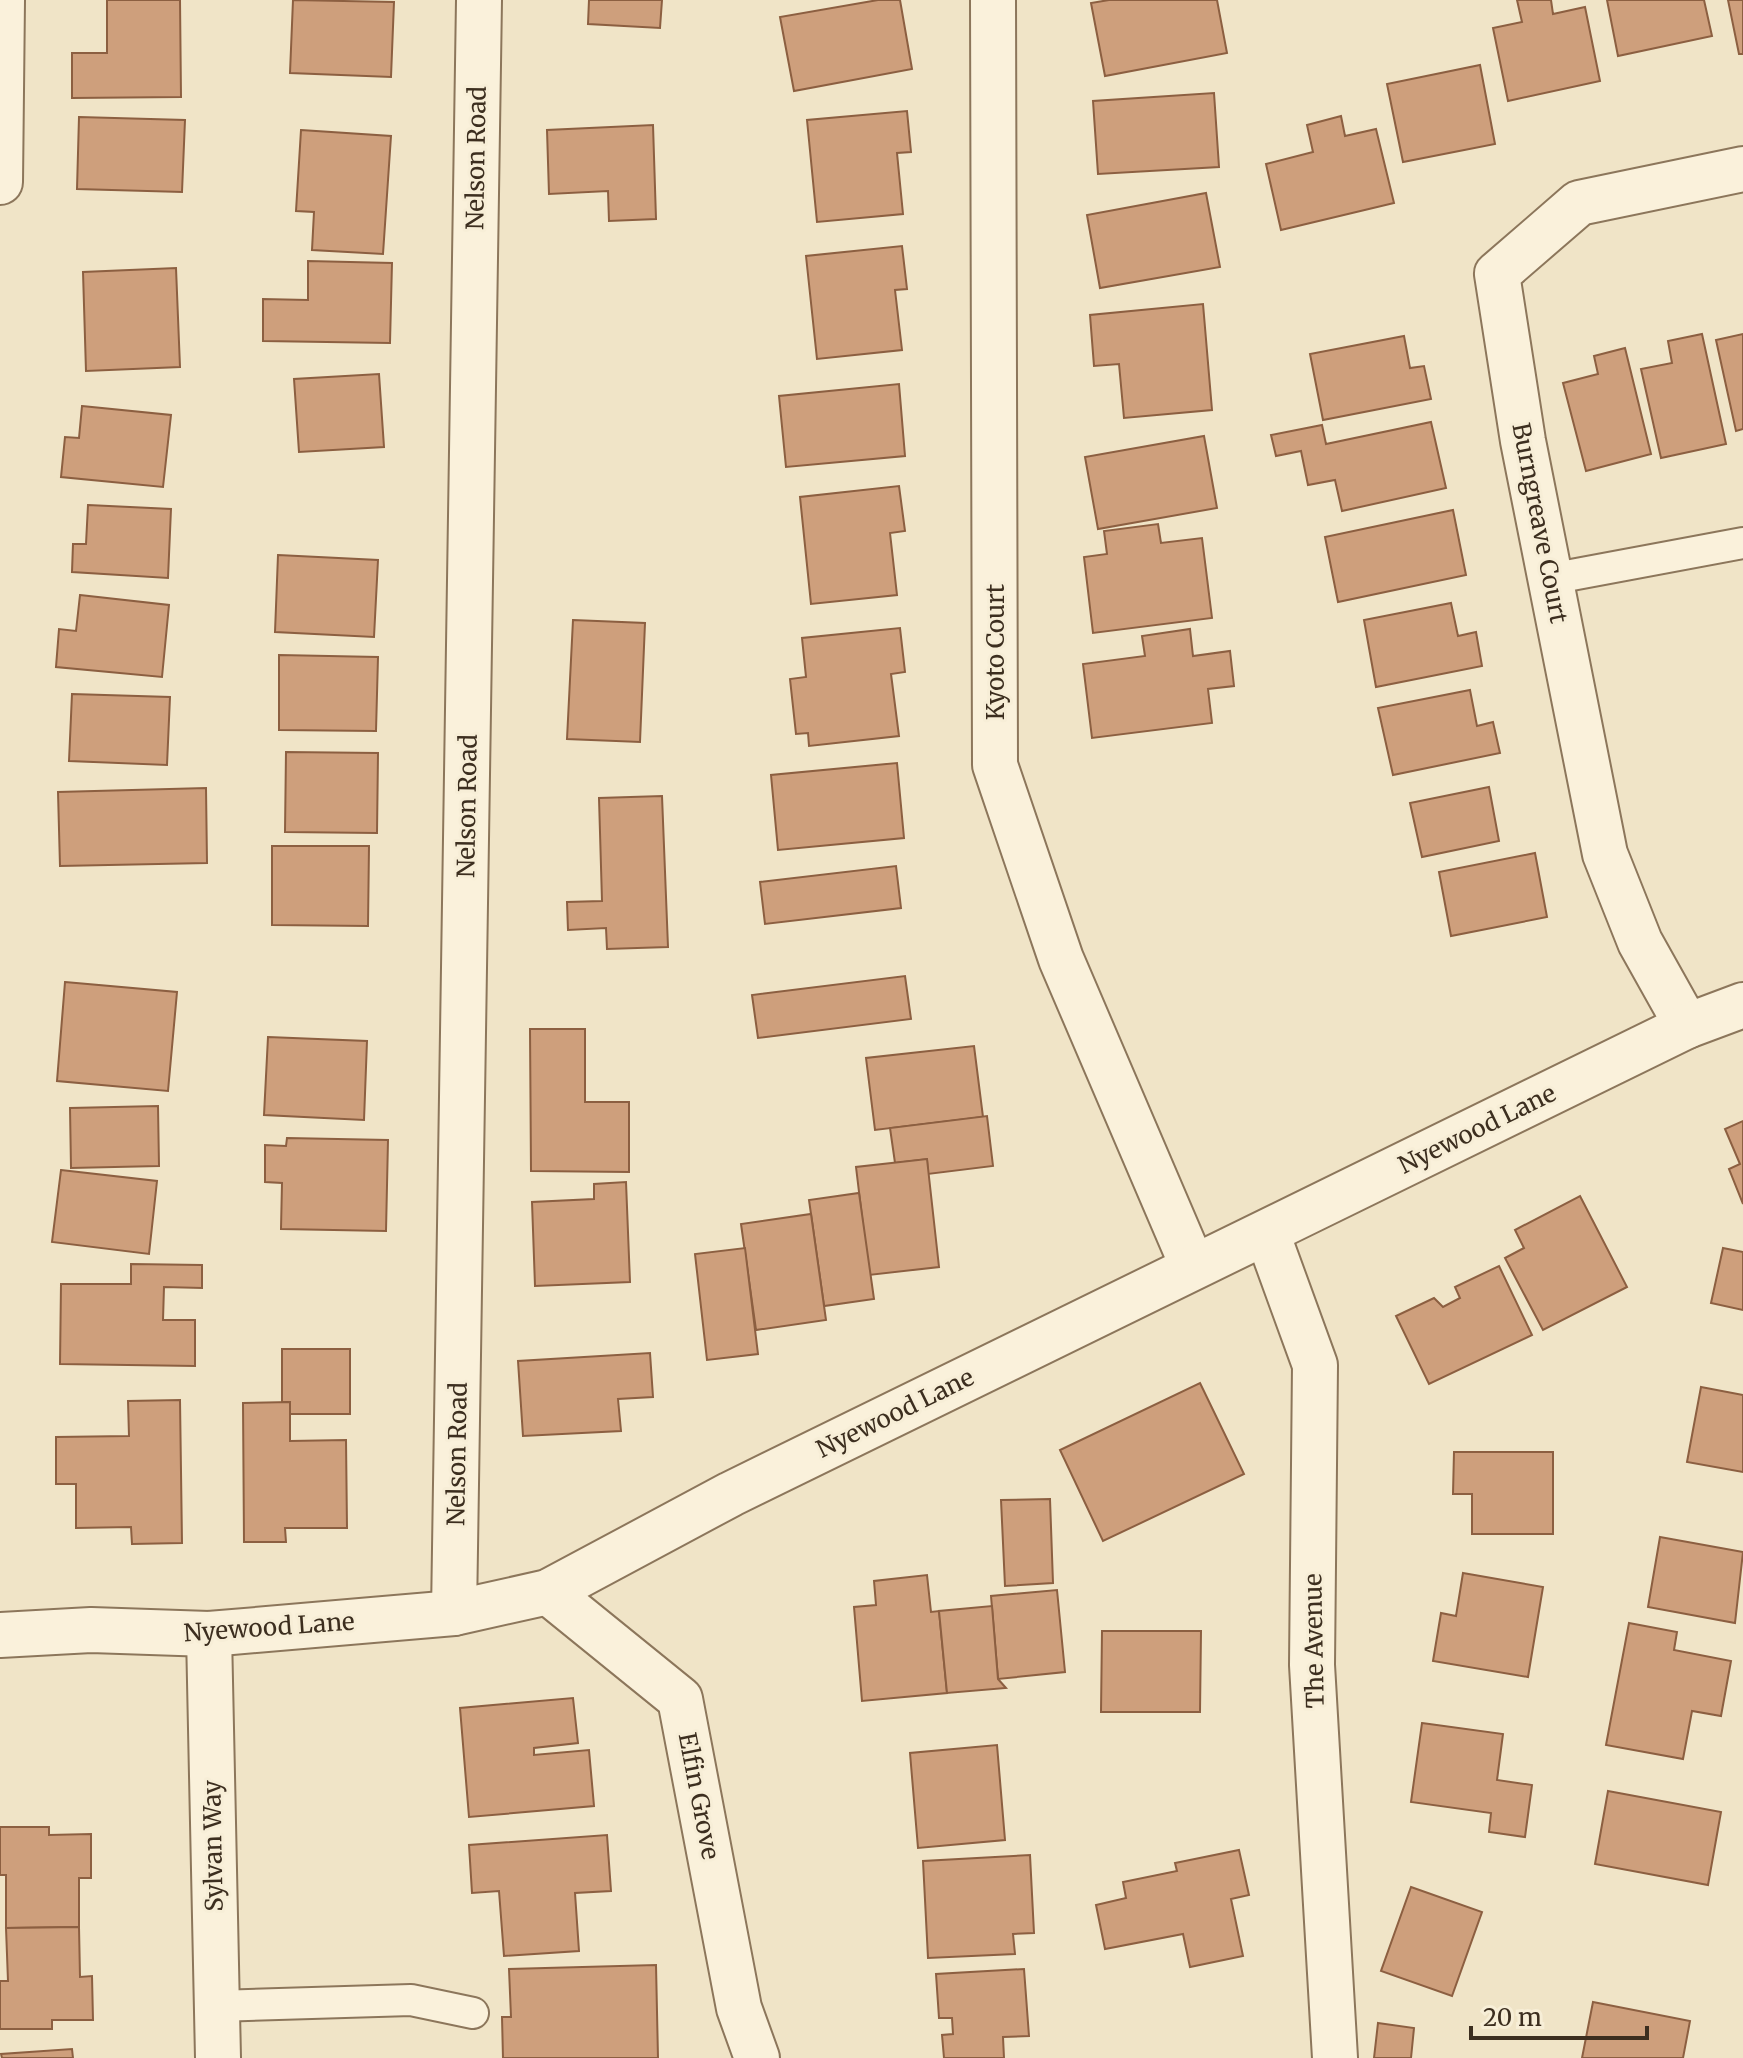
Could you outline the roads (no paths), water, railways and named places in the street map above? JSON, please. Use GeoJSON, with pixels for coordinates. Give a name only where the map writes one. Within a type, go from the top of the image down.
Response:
{"type":"FeatureCollection","features":[{"type":"Feature","properties":{"kind":"street"},"geometry":{"type":"LineString","coordinates":[[0,182],[2,0]]}},
{"type":"Feature","properties":{"kind":"street","name":"Nelson Road"},"geometry":{"type":"LineString","coordinates":[[454,1613],[479,0]]}},
{"type":"Feature","properties":{"kind":"street","name":"Kyoto Court"},"geometry":{"type":"LineString","coordinates":[[993,0],[995,765],[1061,959],[1193,1267]]}},
{"type":"Feature","properties":{"kind":"street","name":"Burngreave Court"},"geometry":{"type":"LineString","coordinates":[[1687,1026],[1640,942],[1605,854],[1523,441],[1497,274],[1579,203],[1743,169]]}},
{"type":"Feature","properties":{"kind":"street","name":"Nyewood Lane"},"geometry":{"type":"LineString","coordinates":[[0,1635],[91,1630],[209,1634],[454,1613],[548,1592],[731,1494],[1193,1267],[1687,1026],[1743,1005]]}},
{"type":"Feature","properties":{"kind":"street","name":"The Avenue"},"geometry":{"type":"LineString","coordinates":[[1267,1233],[1315,1365],[1312,1665],[1335,2058]]}},
{"type":"Feature","properties":{"kind":"street","name":"Elfin Grove"},"geometry":{"type":"LineString","coordinates":[[548,1592],[680,1699],[739,2008],[757,2058]]}},
{"type":"Feature","properties":{"kind":"street","name":"Sylvan Way"},"geometry":{"type":"LineString","coordinates":[[209,1634],[218,2058]]}},
{"type":"Feature","properties":{"kind":"lane"},"geometry":{"type":"LineString","coordinates":[[1550,579],[1743,543]]}},
{"type":"Feature","properties":{"kind":"lane"},"geometry":{"type":"LineString","coordinates":[[217,2006],[411,2000],[473,2013]]}}]}
